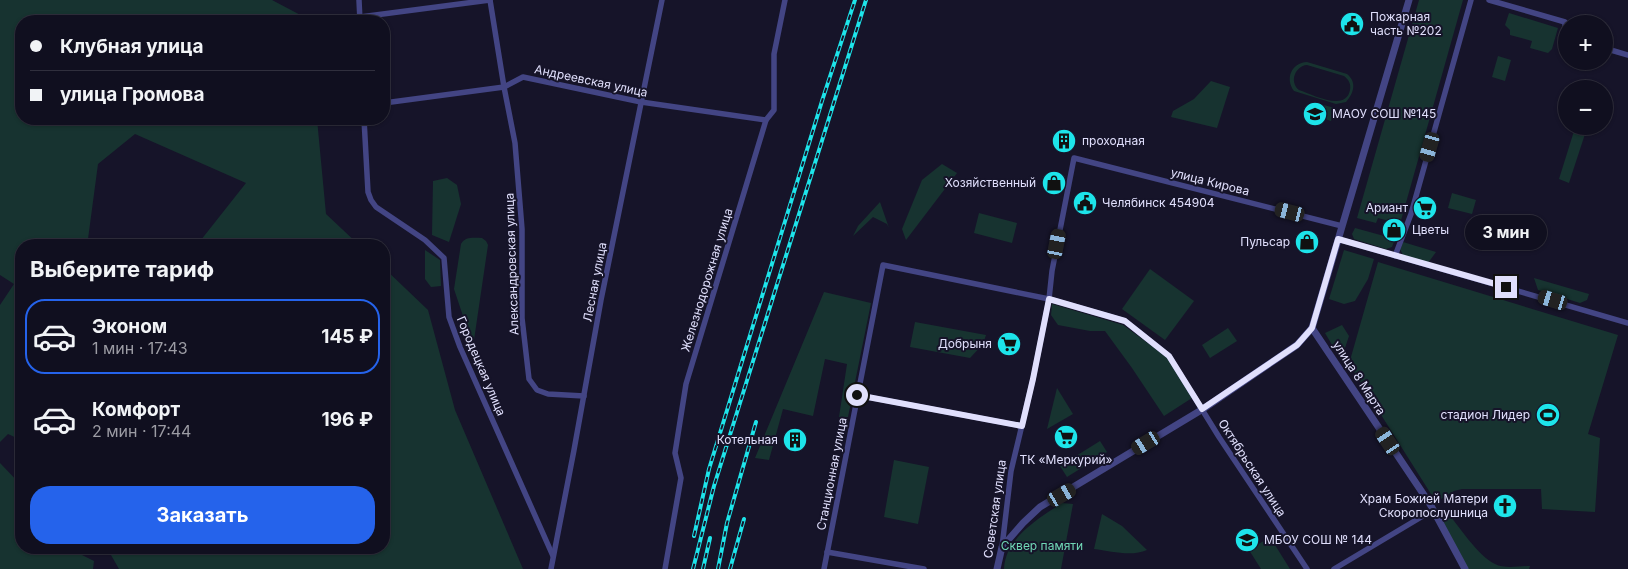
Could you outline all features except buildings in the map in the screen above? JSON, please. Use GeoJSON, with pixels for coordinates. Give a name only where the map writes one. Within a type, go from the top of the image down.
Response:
{"type":"FeatureCollection","features":[{"type":"Feature","properties":{"kind":"street"},"geometry":{"type":"LineString","coordinates":[[359,0],[360,15]]}},
{"type":"Feature","properties":{"kind":"street"},"geometry":{"type":"LineString","coordinates":[[387,15],[490,0]]}},
{"type":"Feature","properties":{"kind":"street","name":"Александровская улица"},"geometry":{"type":"LineString","coordinates":[[490,0],[515,143],[522,229],[522,318],[529,379],[538,390],[548,394],[584,396]]}},
{"type":"Feature","properties":{"kind":"street","name":"Лесная улица"},"geometry":{"type":"LineString","coordinates":[[551,569],[601,300],[662,0]]}},
{"type":"Feature","properties":{"kind":"street","name":"Железнодорожная улица"},"geometry":{"type":"LineString","coordinates":[[665,569],[681,478],[675,453],[686,384],[766,120],[774,110],[774,54],[785,0]]}},
{"type":"Feature","properties":{"kind":"street"},"geometry":{"type":"LineString","coordinates":[[1002,547],[1040,507],[1202,409],[1297,345],[1312,328],[1409,0]]}},
{"type":"Feature","properties":{"kind":"street"},"geometry":{"type":"LineString","coordinates":[[1395,256],[1411,214],[1471,0]]}},
{"type":"Feature","properties":{"kind":"street"},"geometry":{"type":"LineString","coordinates":[[1489,0],[1558,20]]}},
{"type":"Feature","properties":{"kind":"street"},"geometry":{"type":"LineString","coordinates":[[1613,51],[1628,55]]}},
{"type":"Feature","properties":{"kind":"street","name":"Андреевская улица"},"geometry":{"type":"LineString","coordinates":[[390,102],[504,87],[523,77],[641,102],[766,120]]}},
{"type":"Feature","properties":{"kind":"street","name":"Городецкая улица"},"geometry":{"type":"LineString","coordinates":[[364,125],[368,192],[371,200],[376,207],[425,240],[444,258],[449,317],[553,556]]}},
{"type":"Feature","properties":{"kind":"street","name":"улица Кирова"},"geometry":{"type":"LineString","coordinates":[[1074,158],[1342,226]]}},
{"type":"Feature","properties":{"kind":"street","name":"Советская улица"},"geometry":{"type":"LineString","coordinates":[[997,569],[1002,547],[1009,482],[1033,379],[1074,158]]}},
{"type":"Feature","properties":{"kind":"street"},"geometry":{"type":"LineString","coordinates":[[1338,239],[1628,323]]}},
{"type":"Feature","properties":{"kind":"street","name":"Октябрьская улица"},"geometry":{"type":"LineString","coordinates":[[883,265],[1049,299],[1125,321],[1169,356],[1307,569]]}},
{"type":"Feature","properties":{"kind":"street","name":"Станционная улица"},"geometry":{"type":"LineString","coordinates":[[824,569],[883,265]]}},
{"type":"Feature","properties":{"kind":"street","name":"улица 8 Марта"},"geometry":{"type":"LineString","coordinates":[[1312,328],[1433,510],[1465,569]]}},
{"type":"Feature","properties":{"kind":"street"},"geometry":{"type":"LineString","coordinates":[[857,395],[1022,426]]}},
{"type":"Feature","properties":{"kind":"street"},"geometry":{"type":"LineString","coordinates":[[1334,569],[1433,510]]}},
{"type":"Feature","properties":{"kind":"street"},"geometry":{"type":"LineString","coordinates":[[827,552],[924,569]]}},
{"type":"Feature","properties":{"kind":"green space"},"geometry":{"type":"Polygon","coordinates":[[[0,0],[272,0],[300,15],[15,15],[15,125],[318,125],[326,214],[353,239],[202,239],[246,183],[135,134],[98,164],[88,239],[15,239],[15,437],[8,434],[0,442],[0,305],[14,284],[0,275],[0,0]]]}},
{"type":"Feature","properties":{"kind":"green space"},"geometry":{"type":"Polygon","coordinates":[[[1419,0],[1463,0],[1400,224],[1378,218],[1376,223],[1357,218],[1419,0]]]}},
{"type":"Feature","properties":{"kind":"green space"},"geometry":{"type":"Polygon","coordinates":[[[1509,13],[1558,28],[1552,49],[1548,53],[1530,48],[1532,41],[1510,35],[1510,30],[1505,25],[1509,13]]]}},
{"type":"Feature","properties":{"kind":"green space"},"geometry":{"type":"Polygon","coordinates":[[[1498,56],[1511,60],[1505,81],[1492,77],[1498,56]]]}},
{"type":"Feature","properties":{"kind":"green space"},"geometry":{"type":"Polygon","coordinates":[[[1307,62],[1347,74],[1352,80],[1353,88],[1346,102],[1336,104],[1294,91],[1290,82],[1291,72],[1293,68],[1307,62]],[[1307,65],[1299,68],[1295,75],[1294,83],[1299,90],[1320,98],[1336,101],[1347,97],[1350,90],[1349,82],[1344,76],[1307,65]]]}},
{"type":"Feature","properties":{"kind":"green space"},"geometry":{"type":"Polygon","coordinates":[[[1211,81],[1230,87],[1217,128],[1171,117],[1173,111],[1194,99],[1211,81]]]}},
{"type":"Feature","properties":{"kind":"green space"},"geometry":{"type":"Polygon","coordinates":[[[1312,102],[1335,108],[1331,121],[1309,114],[1312,102]]]}},
{"type":"Feature","properties":{"kind":"green space"},"geometry":{"type":"Polygon","coordinates":[[[1573,135],[1585,135],[1569,183],[1559,179],[1573,135]]]}},
{"type":"Feature","properties":{"kind":"green space"},"geometry":{"type":"Polygon","coordinates":[[[942,164],[957,173],[906,240],[902,229],[922,180],[942,164]]]}},
{"type":"Feature","properties":{"kind":"green space"},"geometry":{"type":"Polygon","coordinates":[[[447,178],[457,185],[461,204],[449,242],[432,235],[433,181],[447,178]]]}},
{"type":"Feature","properties":{"kind":"green space"},"geometry":{"type":"Polygon","coordinates":[[[1452,193],[1476,200],[1472,214],[1448,208],[1452,193]]]}},
{"type":"Feature","properties":{"kind":"green space"},"geometry":{"type":"Polygon","coordinates":[[[880,202],[889,228],[887,224],[873,217],[853,236],[858,226],[880,202]]]}},
{"type":"Feature","properties":{"kind":"green space"},"geometry":{"type":"Polygon","coordinates":[[[979,213],[1017,223],[1012,243],[974,233],[979,213]]]}},
{"type":"Feature","properties":{"kind":"green space"},"geometry":{"type":"Polygon","coordinates":[[[1355,228],[1395,239],[1392,247],[1386,249],[1354,239],[1352,234],[1355,228]]]}},
{"type":"Feature","properties":{"kind":"green space"},"geometry":{"type":"Polygon","coordinates":[[[482,238],[488,245],[474,340],[465,322],[454,289],[461,244],[468,239],[482,238]]]}},
{"type":"Feature","properties":{"kind":"green space"},"geometry":{"type":"Polygon","coordinates":[[[1403,242],[1436,252],[1428,263],[1403,255],[1400,249],[1403,242]]]}},
{"type":"Feature","properties":{"kind":"green space"},"geometry":{"type":"Polygon","coordinates":[[[425,250],[440,260],[441,286],[431,287],[425,279],[425,250]]]}},
{"type":"Feature","properties":{"kind":"green space"},"geometry":{"type":"Polygon","coordinates":[[[1344,250],[1374,259],[1368,279],[1355,301],[1344,304],[1329,299],[1344,250]]]}},
{"type":"Feature","properties":{"kind":"green space"},"geometry":{"type":"Polygon","coordinates":[[[1378,262],[1618,335],[1588,434],[1600,438],[1595,512],[1542,509],[1541,489],[1462,489],[1454,491],[1436,502],[1349,364],[1378,262]]]}},
{"type":"Feature","properties":{"kind":"green space"},"geometry":{"type":"Polygon","coordinates":[[[1150,269],[1194,301],[1165,340],[1122,309],[1150,269]]]}},
{"type":"Feature","properties":{"kind":"green space"},"geometry":{"type":"Polygon","coordinates":[[[390,274],[428,310],[455,410],[523,569],[119,569],[110,554],[390,554],[390,274]]]}},
{"type":"Feature","properties":{"kind":"green space"},"geometry":{"type":"Polygon","coordinates":[[[1534,278],[1589,294],[1587,300],[1580,303],[1538,290],[1534,278]]]}},
{"type":"Feature","properties":{"kind":"green space"},"geometry":{"type":"Polygon","coordinates":[[[824,292],[871,303],[848,417],[839,417],[847,364],[825,359],[813,416],[783,409],[769,460],[755,458],[824,292]]]}},
{"type":"Feature","properties":{"kind":"green space"},"geometry":{"type":"Polygon","coordinates":[[[1052,304],[1123,325],[1167,357],[1192,398],[1164,416],[1105,331],[1090,331],[1058,325],[1051,315],[1052,304]]]}},
{"type":"Feature","properties":{"kind":"green space"},"geometry":{"type":"Polygon","coordinates":[[[915,322],[986,335],[983,344],[970,358],[910,347],[915,322]]]}},
{"type":"Feature","properties":{"kind":"green space"},"geometry":{"type":"Polygon","coordinates":[[[1342,325],[1349,336],[1341,360],[1325,333],[1342,325]]]}},
{"type":"Feature","properties":{"kind":"green space"},"geometry":{"type":"Polygon","coordinates":[[[1228,328],[1237,341],[1210,358],[1202,345],[1228,328]]]}},
{"type":"Feature","properties":{"kind":"green space"},"geometry":{"type":"Polygon","coordinates":[[[1057,388],[1073,414],[1047,429],[1057,388]]]}},
{"type":"Feature","properties":{"kind":"green space"},"geometry":{"type":"Polygon","coordinates":[[[1100,441],[1107,452],[1067,477],[1060,466],[1100,441]]]}},
{"type":"Feature","properties":{"kind":"green space"},"geometry":{"type":"Polygon","coordinates":[[[894,460],[929,467],[918,524],[884,517],[894,460]]]}},
{"type":"Feature","properties":{"kind":"green space"},"geometry":{"type":"Polygon","coordinates":[[[0,463],[15,479],[15,554],[80,554],[94,561],[93,569],[0,569],[0,463]]]}},
{"type":"Feature","properties":{"kind":"green space","name":"Сквер памяти"},"geometry":{"type":"Polygon","coordinates":[[[1062,503],[1073,504],[1061,569],[1004,569],[1010,548],[1017,538],[1043,515],[1062,503]]]}},
{"type":"Feature","properties":{"kind":"green space"},"geometry":{"type":"Polygon","coordinates":[[[1443,510],[1446,511],[1475,548],[1489,560],[1503,566],[1530,566],[1529,569],[1465,569],[1438,513],[1443,510]]]}},
{"type":"Feature","properties":{"kind":"green space"},"geometry":{"type":"Polygon","coordinates":[[[1102,514],[1122,526],[1147,550],[1128,553],[1094,549],[1102,514]]]}},
{"type":"Feature","properties":{"kind":"green space"},"geometry":{"type":"Polygon","coordinates":[[[1270,537],[1290,569],[1261,569],[1249,550],[1270,537]]]}},
{"type":"Feature","properties":{"kind":"railway"},"geometry":{"type":"LineString","coordinates":[[694,536],[709,469],[855,0]]}},
{"type":"Feature","properties":{"kind":"railway"},"geometry":{"type":"LineString","coordinates":[[693,569],[714,486],[866,0]]}},
{"type":"Feature","properties":{"kind":"railway"},"geometry":{"type":"LineString","coordinates":[[718,569],[727,523],[756,422]]}},
{"type":"Feature","properties":{"kind":"railway"},"geometry":{"type":"LineString","coordinates":[[730,569],[744,519]]}},
{"type":"Feature","properties":{"kind":"railway"},"geometry":{"type":"LineString","coordinates":[[703,569],[710,538]]}},
{"type":"Feature","properties":{"kind":"place","name":"Пожарная часть №202"},"geometry":{"type":"Point","coordinates":[1352,24]}},
{"type":"Feature","properties":{"kind":"place","name":"МАОУ СОШ №145"},"geometry":{"type":"Point","coordinates":[1315,114]}},
{"type":"Feature","properties":{"kind":"place","name":"проходная"},"geometry":{"type":"Point","coordinates":[1064,141]}},
{"type":"Feature","properties":{"kind":"place","name":"Хозяйственный"},"geometry":{"type":"Point","coordinates":[1054,183]}},
{"type":"Feature","properties":{"kind":"place","name":"Челябинск 454904"},"geometry":{"type":"Point","coordinates":[1085,203]}},
{"type":"Feature","properties":{"kind":"place","name":"Ариант"},"geometry":{"type":"Point","coordinates":[1425,208]}},
{"type":"Feature","properties":{"kind":"place","name":"Цветы"},"geometry":{"type":"Point","coordinates":[1394,230]}},
{"type":"Feature","properties":{"kind":"place","name":"Пульсар"},"geometry":{"type":"Point","coordinates":[1307,242]}},
{"type":"Feature","properties":{"kind":"place","name":"Добрыня"},"geometry":{"type":"Point","coordinates":[1009,344]}},
{"type":"Feature","properties":{"kind":"place","name":"стадион Лидер"},"geometry":{"type":"Point","coordinates":[1548,415]}},
{"type":"Feature","properties":{"kind":"place","name":"ТК «Меркурий»"},"geometry":{"type":"Point","coordinates":[1066,437]}},
{"type":"Feature","properties":{"kind":"place","name":"Котельная"},"geometry":{"type":"Point","coordinates":[795,440]}},
{"type":"Feature","properties":{"kind":"place","name":"Храм Божией Матери Скоропослушница"},"geometry":{"type":"Point","coordinates":[1505,506]}},
{"type":"Feature","properties":{"kind":"place","name":"МБОУ СОШ № 144"},"geometry":{"type":"Point","coordinates":[1247,540]}},
{"type":"Feature","properties":{"kind":"route"},"geometry":{"type":"LineString","coordinates":[[857,395],[1022,426],[1049,299],[1125,321],[1169,356],[1202,409],[1297,345],[1312,328],[1338,239],[1506,287]]}}]}
